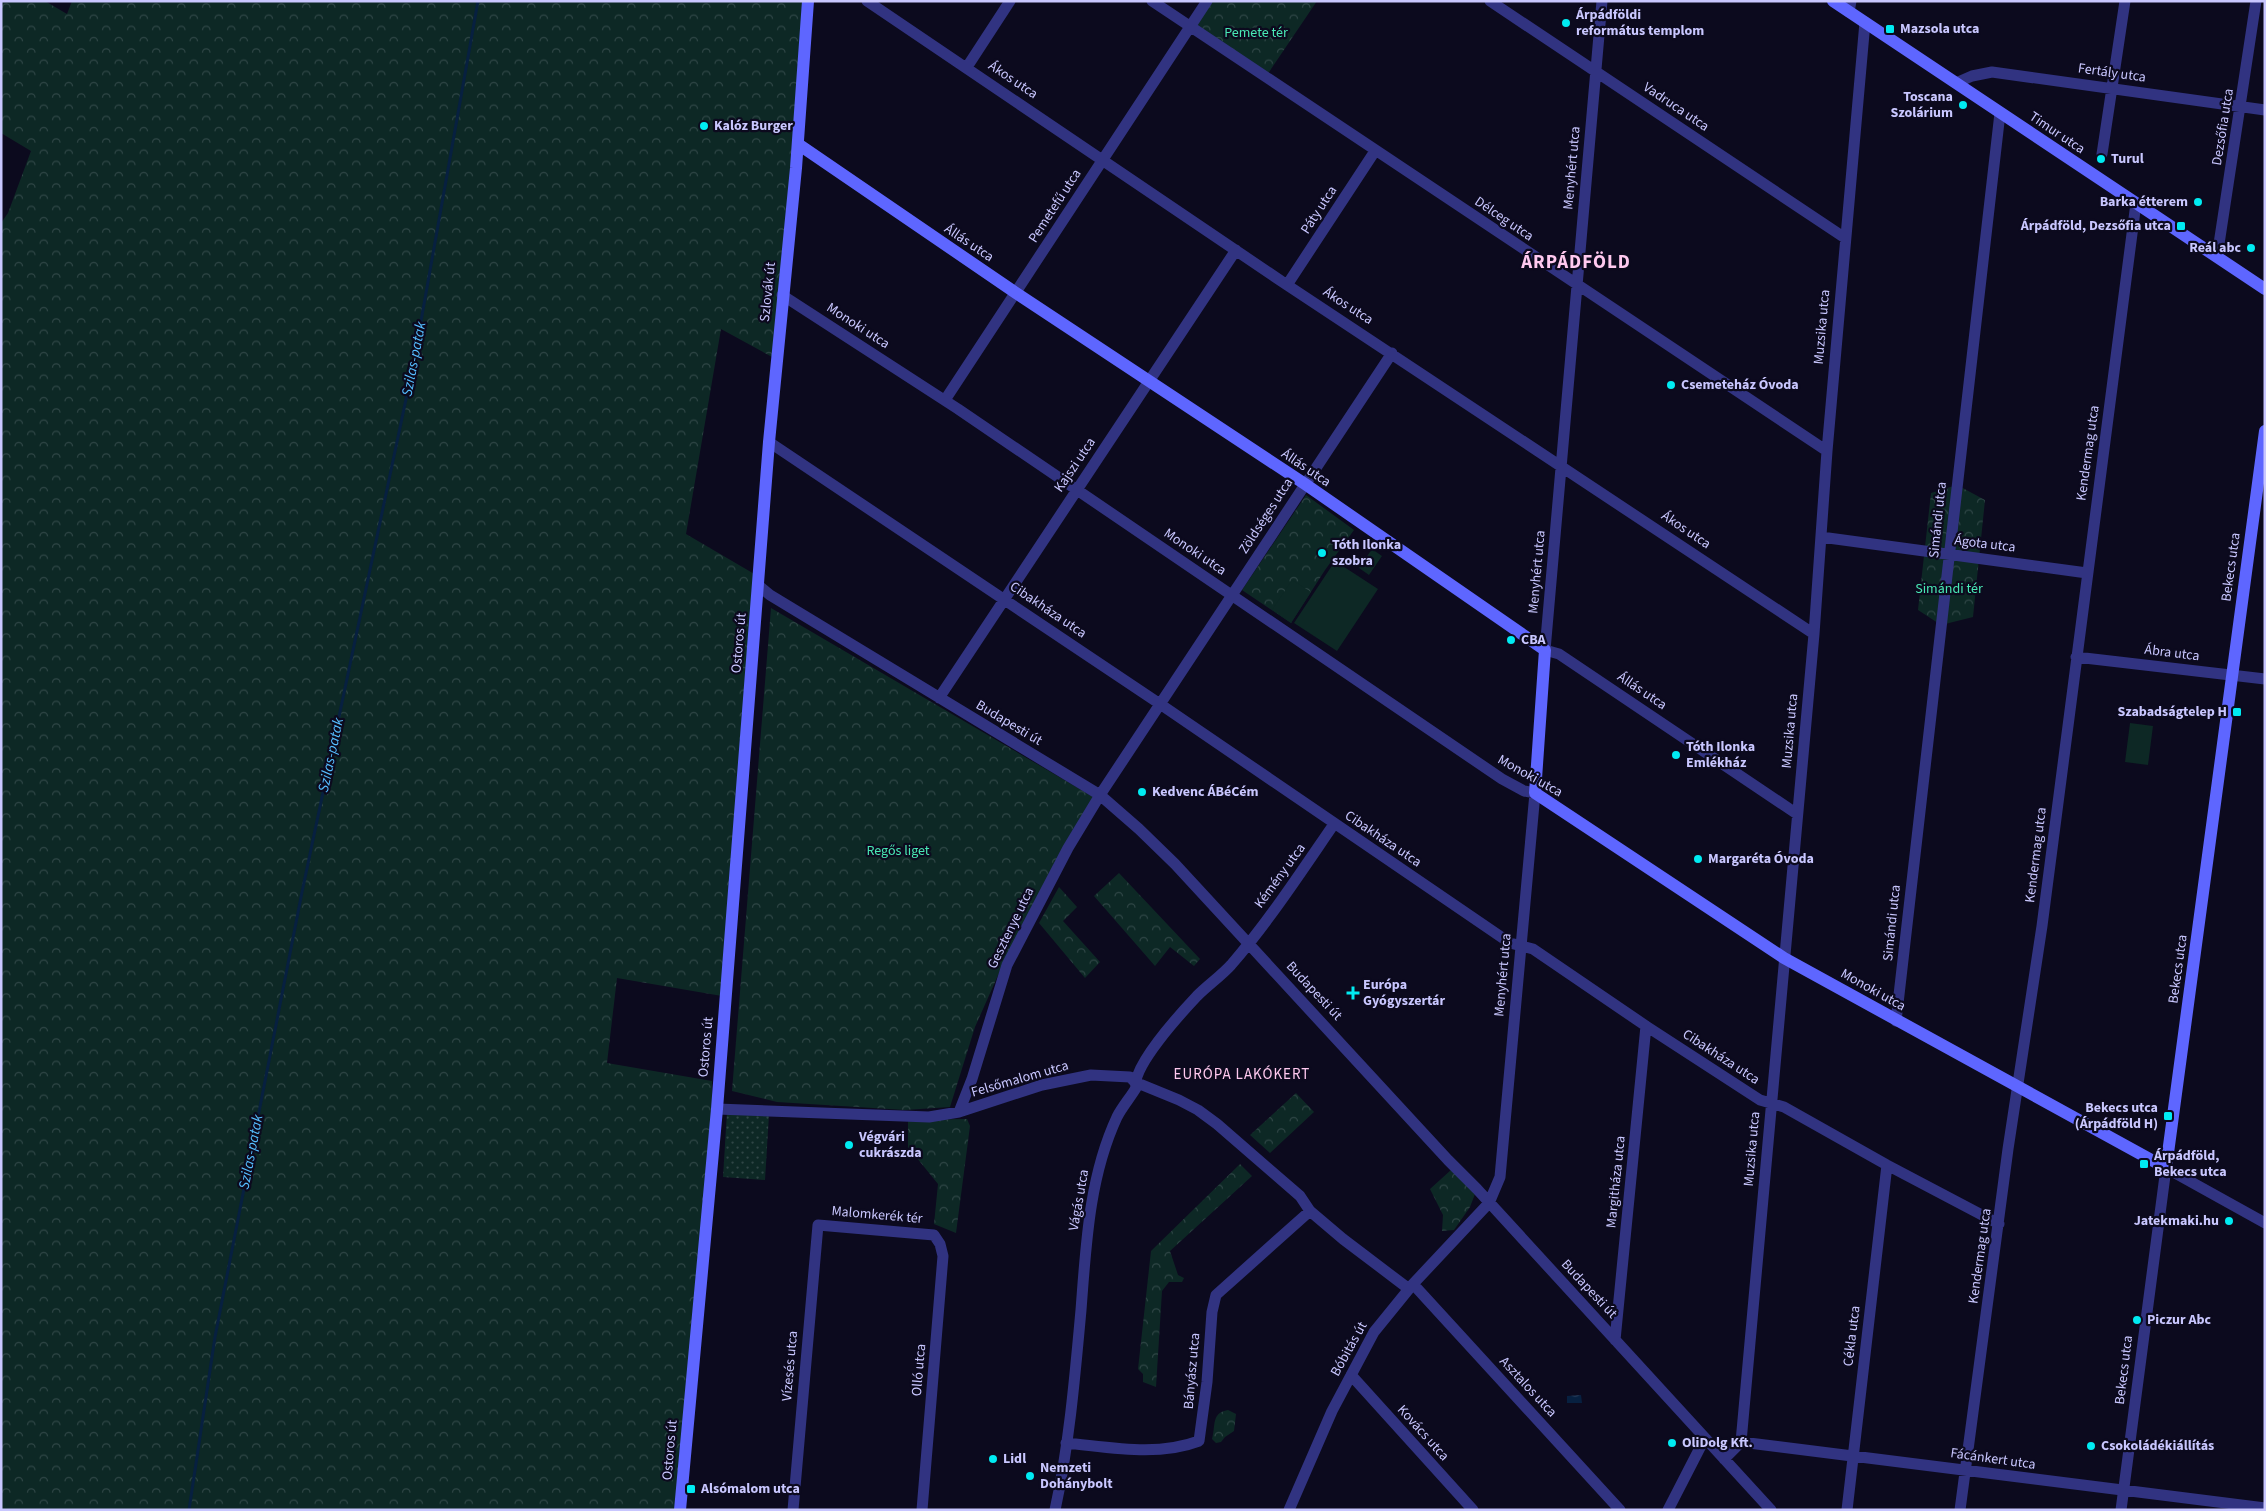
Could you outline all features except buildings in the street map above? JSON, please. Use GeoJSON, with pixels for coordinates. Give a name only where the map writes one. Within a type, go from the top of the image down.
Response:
{"type":"FeatureCollection","features":[{"type":"Feature","properties":{"kind":"street","name":"Szlovák út"},"geometry":{"type":"LineString","coordinates":[[758,585],[782,295],[798,144],[808,1]]}},
{"type":"Feature","properties":{"kind":"street","name":"Ákos utca"},"geometry":{"type":"LineString","coordinates":[[867,1],[1236,250],[1814,634]]}},
{"type":"Feature","properties":{"kind":"street"},"geometry":{"type":"LineString","coordinates":[[968,68],[1010,1]]}},
{"type":"Feature","properties":{"kind":"street"},"geometry":{"type":"LineString","coordinates":[[1152,1],[1190,27],[1207,1]]}},
{"type":"Feature","properties":{"kind":"street","name":"Vadruca utca"},"geometry":{"type":"LineString","coordinates":[[1490,1],[1845,238]]}},
{"type":"Feature","properties":{"kind":"street","name":"Menyhért utca"},"geometry":{"type":"LineString","coordinates":[[1489,1203],[1500,1177],[1535,793],[1545,650],[1602,1]]}},
{"type":"Feature","properties":{"kind":"street","name":"Timur utca"},"geometry":{"type":"LineString","coordinates":[[1834,1],[1850,6],[1865,22],[2265,289]]}},
{"type":"Feature","properties":{"kind":"street"},"geometry":{"type":"LineString","coordinates":[[2102,154],[2110,88],[2125,1]]}},
{"type":"Feature","properties":{"kind":"street","name":"Dezsőfia utca"},"geometry":{"type":"LineString","coordinates":[[2217,257],[2256,1]]}},
{"type":"Feature","properties":{"kind":"street","name":"Muzsika utca"},"geometry":{"type":"LineString","coordinates":[[1741,1442],[1814,634],[1827,451],[1865,22]]}},
{"type":"Feature","properties":{"kind":"street","name":"Délceg utca"},"geometry":{"type":"LineString","coordinates":[[1190,27],[1375,152],[1827,451]]}},
{"type":"Feature","properties":{"kind":"street","name":"Pemetefű utca"},"geometry":{"type":"LineString","coordinates":[[945,400],[1190,27]]}},
{"type":"Feature","properties":{"kind":"street","name":"Fertály utca"},"geometry":{"type":"LineString","coordinates":[[1956,83],[1972,76],[1992,72],[2265,110]]}},
{"type":"Feature","properties":{"kind":"street","name":"Simándi utca"},"geometry":{"type":"LineString","coordinates":[[1896,1021],[2000,113]]}},
{"type":"Feature","properties":{"kind":"street","name":"Állás utca"},"geometry":{"type":"LineString","coordinates":[[798,144],[1016,293],[1305,484],[1545,650],[1559,654],[1797,814]]}},
{"type":"Feature","properties":{"kind":"street","name":"Páty utca"},"geometry":{"type":"LineString","coordinates":[[1287,284],[1375,152]]}},
{"type":"Feature","properties":{"kind":"street","name":"Kendermag utca"},"geometry":{"type":"LineString","coordinates":[[1960,1510],[2042,926],[2136,203]]}},
{"type":"Feature","properties":{"kind":"street","name":"Kajszi utca"},"geometry":{"type":"LineString","coordinates":[[939,698],[1236,250]]}},
{"type":"Feature","properties":{"kind":"street","name":"Monoki utca"},"geometry":{"type":"LineString","coordinates":[[782,295],[945,400],[1502,779],[1524,791],[1535,793],[1784,958],[2265,1223]]}},
{"type":"Feature","properties":{"kind":"street","name":"Zöldséges utca"},"geometry":{"type":"LineString","coordinates":[[1100,795],[1392,353]]}},
{"type":"Feature","properties":{"kind":"street","name":"Bekecs utca"},"geometry":{"type":"LineString","coordinates":[[2121,1510],[2265,431]]}},
{"type":"Feature","properties":{"kind":"street","name":"Cibakháza utca"},"geometry":{"type":"LineString","coordinates":[[769,442],[1005,599],[1510,943],[1521,944],[1534,949],[1646,1026],[1760,1100],[1784,1107],[1887,1165],[1999,1224]]}},
{"type":"Feature","properties":{"kind":"street","name":"Ágota utca"},"geometry":{"type":"LineString","coordinates":[[1821,537],[2087,573]]}},
{"type":"Feature","properties":{"kind":"street","name":"Budapesti út"},"geometry":{"type":"LineString","coordinates":[[758,585],[770,595],[1100,795],[1169,858],[1771,1510]]}},
{"type":"Feature","properties":{"kind":"street","name":"Ostoros út"},"geometry":{"type":"LineString","coordinates":[[680,1510],[717,1109],[758,585]]}},
{"type":"Feature","properties":{"kind":"street","name":"Ábra utca"},"geometry":{"type":"LineString","coordinates":[[2076,657],[2265,679]]}},
{"type":"Feature","properties":{"kind":"street","name":"Gesztenye utca"},"geometry":{"type":"LineString","coordinates":[[960,1112],[1007,965],[1068,848],[1100,795]]}},
{"type":"Feature","properties":{"kind":"street","name":"Kémény utca"},"geometry":{"type":"LineString","coordinates":[[1247,942],[1275,910],[1334,824]]}},
{"type":"Feature","properties":{"kind":"street","name":"Vágás utca"},"geometry":{"type":"LineString","coordinates":[[1055,1510],[1066,1443],[1090,1211],[1100,1162],[1118,1116],[1136,1088],[1134,1082],[1146,1057],[1198,995],[1230,965],[1247,942]]}},
{"type":"Feature","properties":{"kind":"street","name":"Margitháza utca"},"geometry":{"type":"LineString","coordinates":[[1616,1340],[1646,1026]]}},
{"type":"Feature","properties":{"kind":"street","name":"Felsőmalom utca"},"geometry":{"type":"LineString","coordinates":[[717,1109],[820,1111],[929,1117],[960,1112],[1042,1085],[1091,1075],[1130,1077],[1134,1082],[1179,1100],[1210,1120],[1300,1196],[1310,1211],[1343,1239],[1411,1287]]}},
{"type":"Feature","properties":{"kind":"street","name":"Cékla utca"},"geometry":{"type":"LineString","coordinates":[[1848,1510],[1887,1165]]}},
{"type":"Feature","properties":{"kind":"street","name":"Bóbitás út"},"geometry":{"type":"LineString","coordinates":[[1289,1510],[1332,1411],[1374,1332],[1411,1287],[1489,1203]]}},
{"type":"Feature","properties":{"kind":"street","name":"Bányász utca"},"geometry":{"type":"LineString","coordinates":[[1066,1443],[1153,1449],[1182,1448],[1199,1441],[1207,1382],[1212,1312],[1216,1295],[1310,1211]]}},
{"type":"Feature","properties":{"kind":"street","name":"Malomkerék tér"},"geometry":{"type":"LineString","coordinates":[[818,1225],[934,1235]]}},
{"type":"Feature","properties":{"kind":"street","name":"Vízesés utca"},"geometry":{"type":"LineString","coordinates":[[793,1510],[818,1225]]}},
{"type":"Feature","properties":{"kind":"street","name":"Olló utca"},"geometry":{"type":"LineString","coordinates":[[922,1510],[943,1256],[940,1244],[934,1235]]}},
{"type":"Feature","properties":{"kind":"street","name":"Asztalos utca"},"geometry":{"type":"LineString","coordinates":[[1411,1287],[1620,1510]]}},
{"type":"Feature","properties":{"kind":"street","name":"Kovács utca"},"geometry":{"type":"LineString","coordinates":[[1351,1375],[1473,1510]]}},
{"type":"Feature","properties":{"kind":"street"},"geometry":{"type":"LineString","coordinates":[[1668,1510],[1705,1438]]}},
{"type":"Feature","properties":{"kind":"street"},"geometry":{"type":"LineString","coordinates":[[1724,1459],[1741,1442]]}},
{"type":"Feature","properties":{"kind":"street","name":"Fácánkert utca"},"geometry":{"type":"LineString","coordinates":[[1741,1442],[2265,1508]]}},
{"type":"Feature","properties":{"kind":"green space"},"geometry":{"type":"Polygon","coordinates":[[[1,1],[45,1],[67,14],[72,1],[804,1],[793,143],[772,357],[721,329],[686,534],[756,575],[722,996],[617,978],[607,1063],[712,1081],[712,1109],[676,1510],[1,1510],[1,223],[8,213],[31,151],[1,133],[1,1]]]}},
{"type":"Feature","properties":{"kind":"green space","name":"Pemete tér"},"geometry":{"type":"Polygon","coordinates":[[[1207,1],[1317,1],[1265,78],[1190,27],[1207,1]]]}},
{"type":"Feature","properties":{"kind":"green space","name":"Simándi tér"},"geometry":{"type":"Polygon","coordinates":[[[1957,485],[1985,500],[1973,617],[1941,625],[1918,610],[1931,493],[1957,485]]]}},
{"type":"Feature","properties":{"kind":"green space"},"geometry":{"type":"Polygon","coordinates":[[[1306,495],[1354,530],[1325,570],[1291,623],[1242,590],[1306,495]]]}},
{"type":"Feature","properties":{"kind":"green space"},"geometry":{"type":"Polygon","coordinates":[[[1372,549],[1382,556],[1369,575],[1359,568],[1372,549]]]}},
{"type":"Feature","properties":{"kind":"green space"},"geometry":{"type":"Polygon","coordinates":[[[1335,561],[1378,589],[1337,651],[1294,623],[1335,561]]]}},
{"type":"Feature","properties":{"kind":"green space"},"geometry":{"type":"Polygon","coordinates":[[[1292,580],[1311,592],[1291,623],[1272,610],[1292,580]]]}},
{"type":"Feature","properties":{"kind":"green space","name":"Regős liget"},"geometry":{"type":"Polygon","coordinates":[[[771,608],[1095,798],[1003,964],[975,1027],[950,1107],[905,1110],[777,1102],[732,1091],[771,608]]]}},
{"type":"Feature","properties":{"kind":"green space"},"geometry":{"type":"Polygon","coordinates":[[[2130,723],[2153,726],[2148,765],[2125,762],[2130,723]]]}},
{"type":"Feature","properties":{"kind":"green space"},"geometry":{"type":"Polygon","coordinates":[[[1119,873],[1200,959],[1194,966],[1170,947],[1155,966],[1094,896],[1119,873]]]}},
{"type":"Feature","properties":{"kind":"green space"},"geometry":{"type":"Polygon","coordinates":[[[1059,887],[1077,907],[1063,921],[1100,962],[1085,978],[1039,923],[1059,887]]]}},
{"type":"Feature","properties":{"kind":"green space"},"geometry":{"type":"Polygon","coordinates":[[[1296,1093],[1314,1112],[1270,1153],[1250,1135],[1296,1093]]]}},
{"type":"Feature","properties":{"kind":"green space"},"geometry":{"type":"Polygon","coordinates":[[[727,1112],[769,1115],[765,1180],[723,1177],[727,1112]]]}},
{"type":"Feature","properties":{"kind":"green space"},"geometry":{"type":"Polygon","coordinates":[[[967,1119],[970,1126],[956,1233],[934,1224],[938,1184],[908,1147],[908,1120],[967,1119]]]}},
{"type":"Feature","properties":{"kind":"green space"},"geometry":{"type":"Polygon","coordinates":[[[1240,1164],[1252,1176],[1170,1251],[1178,1275],[1184,1278],[1182,1282],[1169,1282],[1162,1291],[1156,1387],[1143,1382],[1143,1374],[1138,1369],[1151,1251],[1240,1164]]]}},
{"type":"Feature","properties":{"kind":"green space"},"geometry":{"type":"Polygon","coordinates":[[[1451,1170],[1475,1194],[1470,1207],[1454,1230],[1442,1231],[1443,1215],[1430,1189],[1451,1170]]]}},
{"type":"Feature","properties":{"kind":"green space"},"geometry":{"type":"Polygon","coordinates":[[[1228,1410],[1236,1414],[1234,1431],[1221,1442],[1216,1443],[1212,1439],[1215,1420],[1219,1414],[1228,1410]]]}},
{"type":"Feature","properties":{"kind":"water"},"geometry":{"type":"Polygon","coordinates":[[[1581,1395],[1582,1403],[1567,1403],[1567,1396],[1581,1395]]]}},
{"type":"Feature","properties":{"kind":"waterway","name":"Szilas-patak"},"geometry":{"type":"LineString","coordinates":[[189,1510],[215,1337],[302,892],[413,366],[478,1]]}},
{"type":"Feature","properties":{"kind":"place","name":"Árpádföldi református templom"},"geometry":{"type":"Point","coordinates":[1566,23]}},
{"type":"Feature","properties":{"kind":"place","name":"Mazsola utca"},"geometry":{"type":"Point","coordinates":[1890,29]}},
{"type":"Feature","properties":{"kind":"place","name":"Toscana Szolárium"},"geometry":{"type":"Point","coordinates":[1963,105]}},
{"type":"Feature","properties":{"kind":"place","name":"Kalóz Burger"},"geometry":{"type":"Point","coordinates":[704,126]}},
{"type":"Feature","properties":{"kind":"place","name":"Turul"},"geometry":{"type":"Point","coordinates":[2101,159]}},
{"type":"Feature","properties":{"kind":"place","name":"Barka étterem"},"geometry":{"type":"Point","coordinates":[2198,202]}},
{"type":"Feature","properties":{"kind":"place","name":"Árpádföld, Dezsőfia utca"},"geometry":{"type":"Point","coordinates":[2181,226]}},
{"type":"Feature","properties":{"kind":"place","name":"Reál abc"},"geometry":{"type":"Point","coordinates":[2251,248]}},
{"type":"Feature","properties":{"kind":"place","name":"Csemeteház Óvoda"},"geometry":{"type":"Point","coordinates":[1671,385]}},
{"type":"Feature","properties":{"kind":"place","name":"Tóth Ilonka szobra"},"geometry":{"type":"Point","coordinates":[1322,553]}},
{"type":"Feature","properties":{"kind":"place","name":"CBA"},"geometry":{"type":"Point","coordinates":[1511,640]}},
{"type":"Feature","properties":{"kind":"place","name":"Szabadságtelep H"},"geometry":{"type":"Point","coordinates":[2237,712]}},
{"type":"Feature","properties":{"kind":"place","name":"Tóth Ilonka Emlékház"},"geometry":{"type":"Point","coordinates":[1676,755]}},
{"type":"Feature","properties":{"kind":"place","name":"Kedvenc ÁBéCém"},"geometry":{"type":"Point","coordinates":[1142,792]}},
{"type":"Feature","properties":{"kind":"place","name":"Margaréta Óvoda"},"geometry":{"type":"Point","coordinates":[1698,859]}},
{"type":"Feature","properties":{"kind":"place","name":"Európa Gyógyszertár"},"geometry":{"type":"Point","coordinates":[1353,993]}},
{"type":"Feature","properties":{"kind":"place","name":"Bekecs utca (Árpádföld H)"},"geometry":{"type":"Point","coordinates":[2168,1116]}},
{"type":"Feature","properties":{"kind":"place","name":"Végvári cukrászda"},"geometry":{"type":"Point","coordinates":[849,1145]}},
{"type":"Feature","properties":{"kind":"place","name":"Árpádföld, Bekecs utca"},"geometry":{"type":"Point","coordinates":[2144,1164]}},
{"type":"Feature","properties":{"kind":"place","name":"Jatekmaki.hu"},"geometry":{"type":"Point","coordinates":[2229,1221]}},
{"type":"Feature","properties":{"kind":"place","name":"Piczur Abc"},"geometry":{"type":"Point","coordinates":[2137,1320]}},
{"type":"Feature","properties":{"kind":"place","name":"OliDolg Kft."},"geometry":{"type":"Point","coordinates":[1672,1443]}},
{"type":"Feature","properties":{"kind":"place","name":"Csokoládékiállítás"},"geometry":{"type":"Point","coordinates":[2091,1446]}},
{"type":"Feature","properties":{"kind":"place","name":"Lidl"},"geometry":{"type":"Point","coordinates":[993,1459]}},
{"type":"Feature","properties":{"kind":"place","name":"Nemzeti Dohánybolt"},"geometry":{"type":"Point","coordinates":[1030,1476]}},
{"type":"Feature","properties":{"kind":"place","name":"Alsómalom utca"},"geometry":{"type":"Point","coordinates":[691,1489]}},
{"type":"Feature","properties":{"kind":"district","name":"ÁRPÁDFÖLD"},"geometry":{"type":"Point","coordinates":[1576,262]}},
{"type":"Feature","properties":{"kind":"district","name":"EURÓPA LAKÓKERT"},"geometry":{"type":"Point","coordinates":[1242,1074]}}]}
